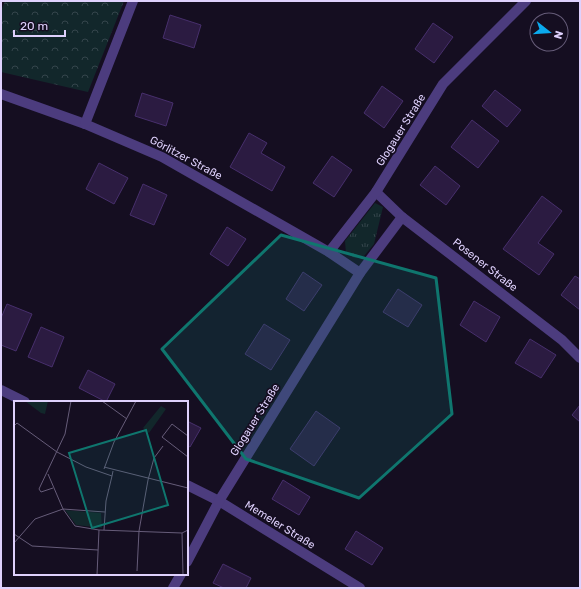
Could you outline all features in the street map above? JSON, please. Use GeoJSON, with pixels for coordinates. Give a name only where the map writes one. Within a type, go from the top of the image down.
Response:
{"type":"FeatureCollection","features":[{"type":"Feature","properties":{"kind":"street"},"geometry":{"type":"LineString","coordinates":[[85,124],[133,1]]}},
{"type":"Feature","properties":{"kind":"street","name":"Glogauer Straße"},"geometry":{"type":"LineString","coordinates":[[329,252],[376,192],[444,84],[526,1]]}},
{"type":"Feature","properties":{"kind":"street","name":"Görlitzer Straße"},"geometry":{"type":"LineString","coordinates":[[1,94],[85,124],[162,156],[329,252]]}},
{"type":"Feature","properties":{"kind":"street","name":"Posener Straße"},"geometry":{"type":"LineString","coordinates":[[376,192],[402,217],[562,340],[580,358]]}},
{"type":"Feature","properties":{"kind":"street","name":"Glogauer Straße"},"geometry":{"type":"LineString","coordinates":[[188,560],[220,501],[360,273],[402,217]]}},
{"type":"Feature","properties":{"kind":"street"},"geometry":{"type":"LineString","coordinates":[[329,252],[360,273]]}},
{"type":"Feature","properties":{"kind":"street"},"geometry":{"type":"LineString","coordinates":[[1,390],[23,401]]}},
{"type":"Feature","properties":{"kind":"street","name":"Memeler Straße"},"geometry":{"type":"LineString","coordinates":[[188,485],[220,501],[360,588]]}},
{"type":"Feature","properties":{"kind":"street"},"geometry":{"type":"LineString","coordinates":[[173,588],[180,575]]}},
{"type":"Feature","properties":{"kind":"highlighted area"},"geometry":{"type":"Polygon","coordinates":[[[281,235],[436,278],[452,414],[359,498],[246,459],[162,349],[281,235]]]}},
{"type":"Feature","properties":{"kind":"green space"},"geometry":{"type":"Polygon","coordinates":[[[5,1],[124,1],[88,92],[1,72],[1,11],[5,1]]]}},
{"type":"Feature","properties":{"kind":"green space"},"geometry":{"type":"Polygon","coordinates":[[[375,203],[383,207],[374,244],[364,256],[355,258],[346,253],[345,241],[375,203]]]}},
{"type":"Feature","properties":{"kind":"building"},"geometry":{"type":"Polygon","coordinates":[[[170,15],[201,25],[194,48],[163,38],[170,15]]]}},
{"type":"Feature","properties":{"kind":"building"},"geometry":{"type":"Polygon","coordinates":[[[433,23],[453,37],[434,63],[415,49],[433,23]]]}},
{"type":"Feature","properties":{"kind":"building"},"geometry":{"type":"Polygon","coordinates":[[[382,86],[403,101],[384,128],[364,113],[382,86]]]}},
{"type":"Feature","properties":{"kind":"building"},"geometry":{"type":"Polygon","coordinates":[[[495,90],[521,110],[507,127],[482,106],[495,90]]]}},
{"type":"Feature","properties":{"kind":"building"},"geometry":{"type":"Polygon","coordinates":[[[142,93],[173,103],[166,126],[135,116],[142,93]]]}},
{"type":"Feature","properties":{"kind":"building"},"geometry":{"type":"Polygon","coordinates":[[[472,120],[499,141],[478,168],[451,147],[472,120]]]}},
{"type":"Feature","properties":{"kind":"building"},"geometry":{"type":"Polygon","coordinates":[[[249,133],[267,143],[261,153],[285,167],[272,191],[230,167],[249,133]]]}},
{"type":"Feature","properties":{"kind":"building"},"geometry":{"type":"Polygon","coordinates":[[[332,156],[352,170],[334,197],[313,183],[332,156]]]}},
{"type":"Feature","properties":{"kind":"building"},"geometry":{"type":"Polygon","coordinates":[[[99,163],[128,178],[114,204],[86,189],[99,163]]]}},
{"type":"Feature","properties":{"kind":"building"},"geometry":{"type":"Polygon","coordinates":[[[435,166],[460,186],[446,205],[420,185],[435,166]]]}},
{"type":"Feature","properties":{"kind":"building"},"geometry":{"type":"Polygon","coordinates":[[[143,184],[167,195],[154,225],[130,215],[143,184]]]}},
{"type":"Feature","properties":{"kind":"building"},"geometry":{"type":"Polygon","coordinates":[[[542,196],[562,211],[538,243],[554,254],[539,275],[503,249],[542,196]]]}},
{"type":"Feature","properties":{"kind":"building"},"geometry":{"type":"Polygon","coordinates":[[[227,227],[246,239],[228,266],[210,254],[227,227]]]}},
{"type":"Feature","properties":{"kind":"building"},"geometry":{"type":"Polygon","coordinates":[[[303,272],[322,285],[304,311],[286,299],[303,272]]]}},
{"type":"Feature","properties":{"kind":"building"},"geometry":{"type":"Polygon","coordinates":[[[575,276],[580,279],[580,310],[561,295],[575,276]]]}},
{"type":"Feature","properties":{"kind":"building"},"geometry":{"type":"Polygon","coordinates":[[[398,289],[422,305],[408,327],[383,312],[398,289]]]}},
{"type":"Feature","properties":{"kind":"building"},"geometry":{"type":"Polygon","coordinates":[[[474,301],[500,317],[486,342],[460,325],[474,301]]]}},
{"type":"Feature","properties":{"kind":"building"},"geometry":{"type":"Polygon","coordinates":[[[7,304],[32,314],[16,351],[1,345],[1,318],[7,304]]]}},
{"type":"Feature","properties":{"kind":"building"},"geometry":{"type":"Polygon","coordinates":[[[264,324],[290,340],[271,370],[245,354],[264,324]]]}},
{"type":"Feature","properties":{"kind":"building"},"geometry":{"type":"Polygon","coordinates":[[[41,327],[64,337],[52,367],[28,357],[41,327]]]}},
{"type":"Feature","properties":{"kind":"building"},"geometry":{"type":"Polygon","coordinates":[[[530,339],[556,355],[541,378],[515,363],[530,339]]]}},
{"type":"Feature","properties":{"kind":"building"},"geometry":{"type":"Polygon","coordinates":[[[88,370],[115,384],[106,401],[79,388],[88,370]]]}},
{"type":"Feature","properties":{"kind":"building"},"geometry":{"type":"Polygon","coordinates":[[[580,405],[580,422],[572,415],[580,405]]]}},
{"type":"Feature","properties":{"kind":"building"},"geometry":{"type":"Polygon","coordinates":[[[316,411],[340,428],[314,466],[290,449],[316,411]]]}},
{"type":"Feature","properties":{"kind":"building"},"geometry":{"type":"Polygon","coordinates":[[[188,422],[201,428],[190,447],[188,446],[188,422]]]}},
{"type":"Feature","properties":{"kind":"building"},"geometry":{"type":"Polygon","coordinates":[[[283,480],[310,497],[299,515],[272,499],[283,480]]]}},
{"type":"Feature","properties":{"kind":"building"},"geometry":{"type":"Polygon","coordinates":[[[356,531],[383,548],[372,565],[345,549],[356,531]]]}},
{"type":"Feature","properties":{"kind":"building"},"geometry":{"type":"Polygon","coordinates":[[[223,564],[251,578],[246,588],[224,588],[213,583],[223,564]]]}}]}
